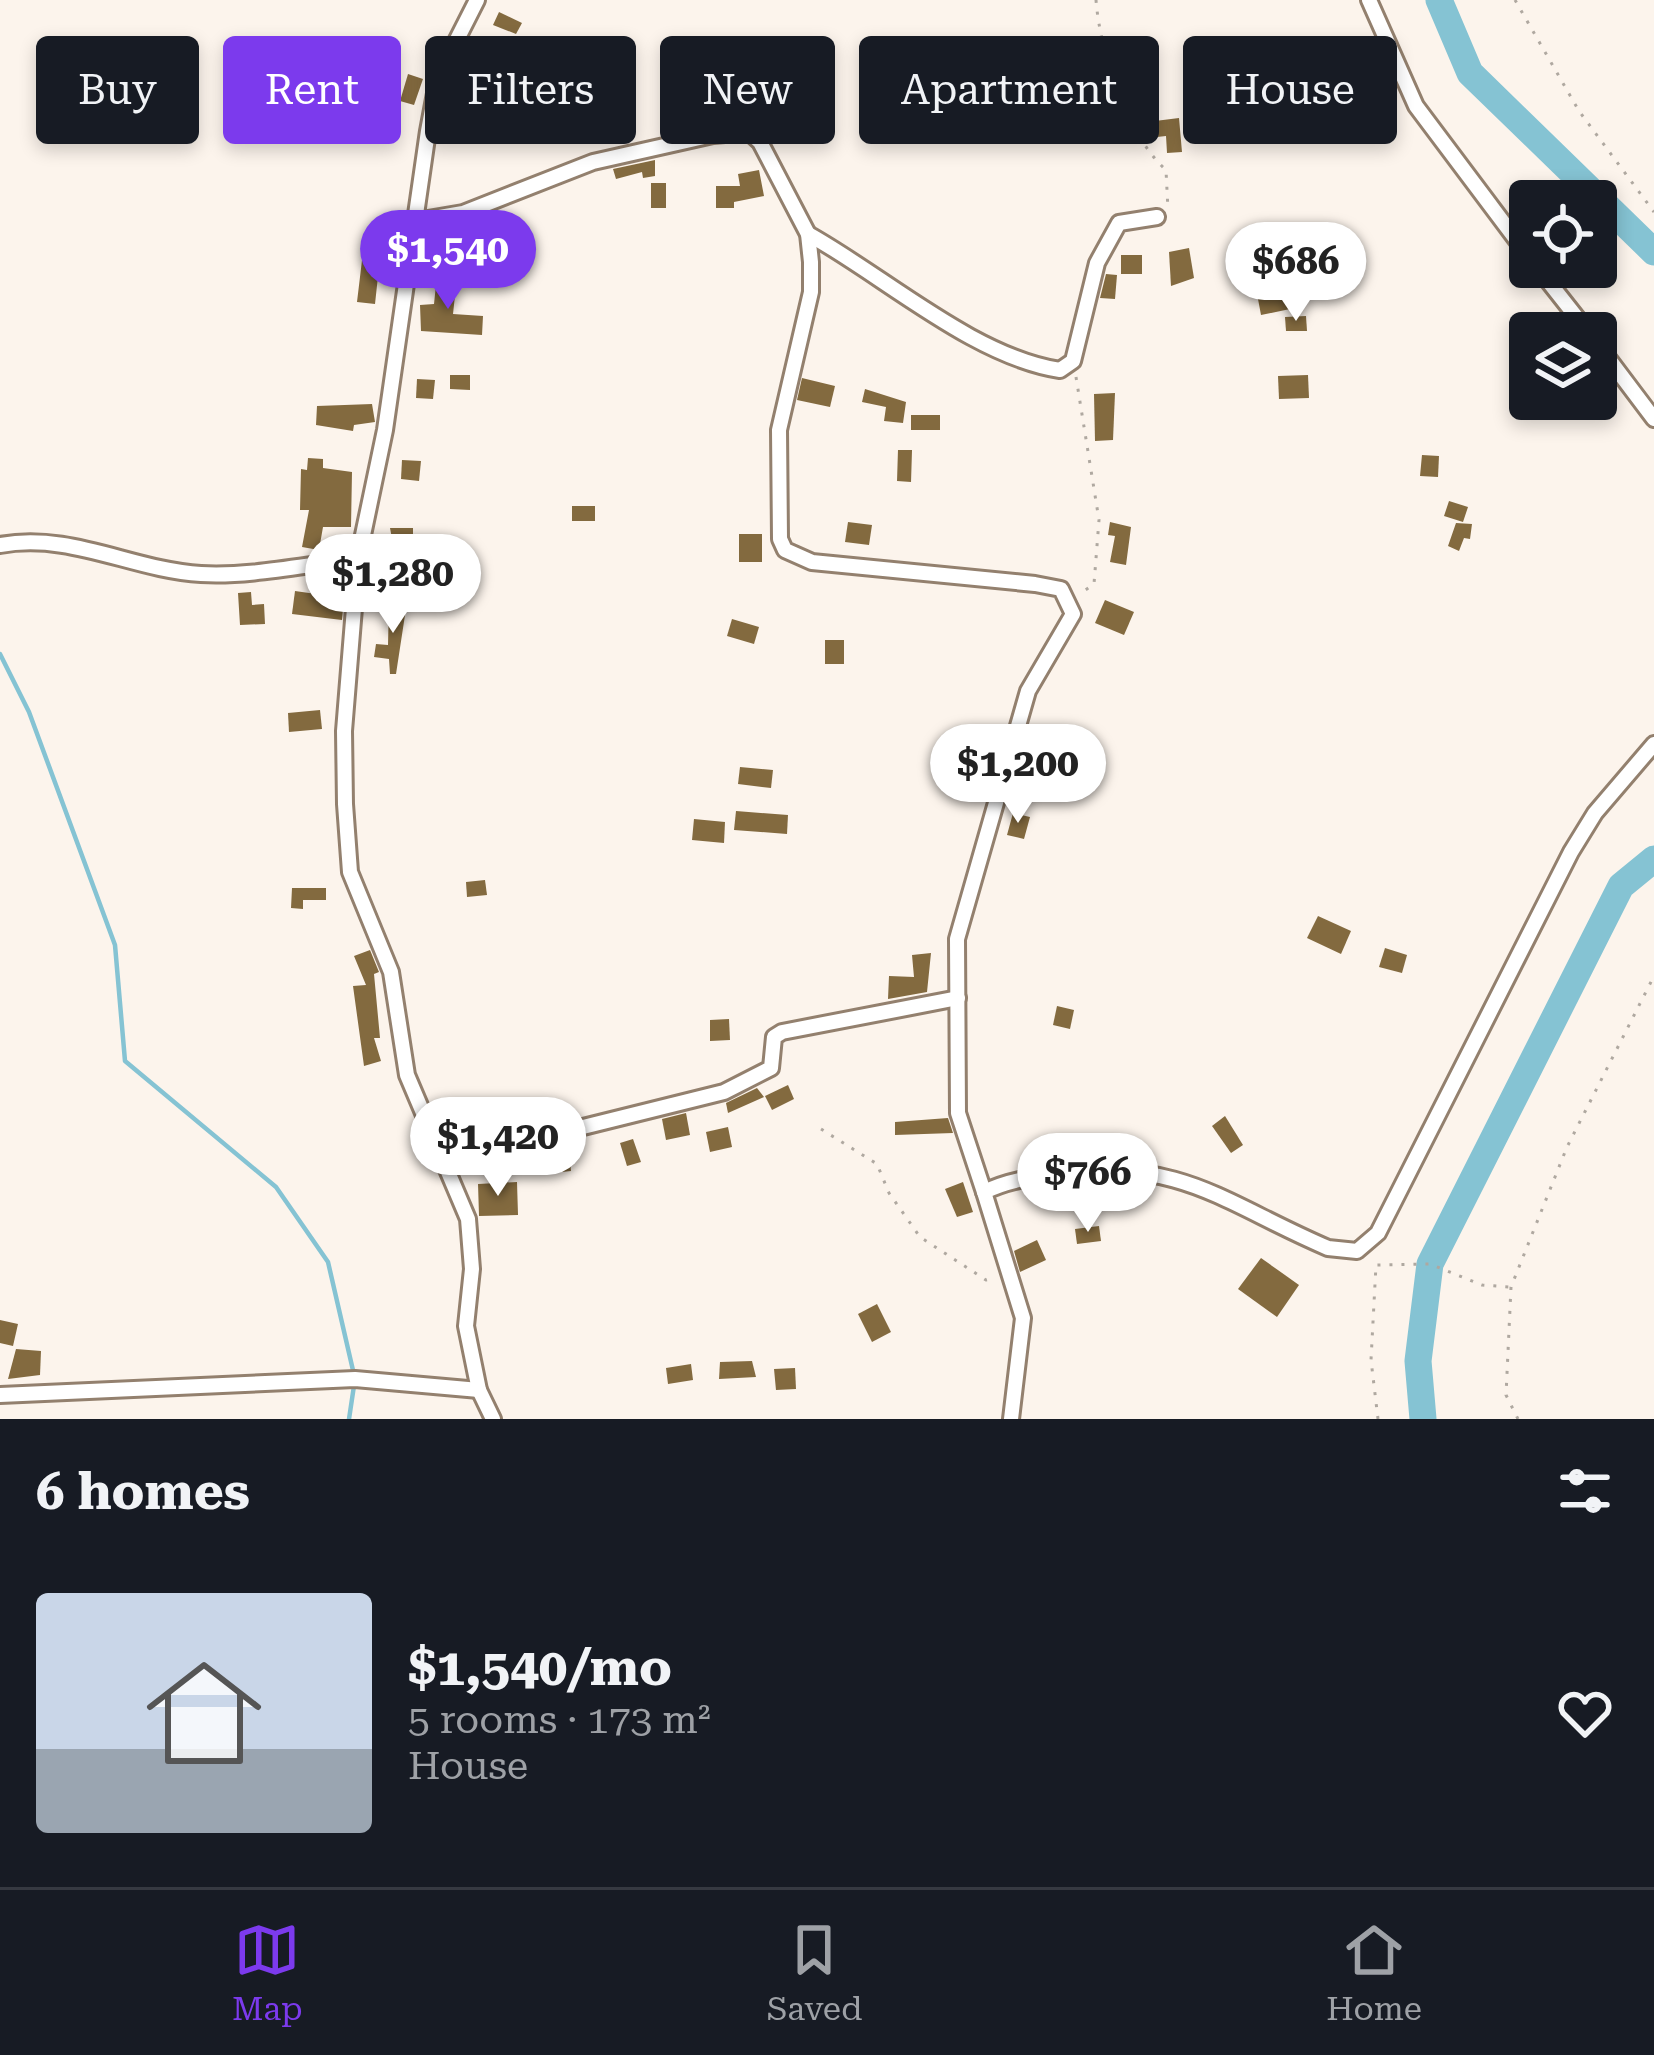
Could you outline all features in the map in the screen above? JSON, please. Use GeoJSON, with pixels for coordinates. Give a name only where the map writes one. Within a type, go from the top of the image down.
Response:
{"type":"FeatureCollection","features":[{"type":"Feature","properties":{"kind":"street"},"geometry":{"type":"LineString","coordinates":[[477,0],[439,77],[358,559],[344,731],[346,847],[391,972],[407,1075],[446,1161],[472,1244],[466,1326],[479,1390],[493,1419]]}},
{"type":"Feature","properties":{"kind":"street"},"geometry":{"type":"LineString","coordinates":[[1369,0],[1416,106],[1509,230]]}},
{"type":"Feature","properties":{"kind":"street"},"geometry":{"type":"LineString","coordinates":[[416,221],[463,213],[592,162],[739,131],[760,142],[808,234],[811,292],[779,430],[780,538],[785,550],[812,562],[1035,584],[1060,589],[1070,601],[1072,614],[1028,691],[976,860],[953,966],[958,998],[958,1113],[1023,1318],[1011,1419]]}},
{"type":"Feature","properties":{"kind":"street"},"geometry":{"type":"LineString","coordinates":[[808,234],[855,260],[899,296],[1022,364],[1060,370],[1073,361],[1097,263],[1119,223],[1157,218]]}},
{"type":"Feature","properties":{"kind":"street"},"geometry":{"type":"LineString","coordinates":[[1554,288],[1572,312]]}},
{"type":"Feature","properties":{"kind":"street"},"geometry":{"type":"LineString","coordinates":[[1617,370],[1654,418]]}},
{"type":"Feature","properties":{"kind":"street"},"geometry":{"type":"LineString","coordinates":[[0,545],[24,541],[70,545],[205,575],[358,559]]}},
{"type":"Feature","properties":{"kind":"street"},"geometry":{"type":"LineString","coordinates":[[984,1192],[1010,1179],[1100,1169],[1162,1172],[1328,1248],[1357,1251],[1378,1233],[1571,852],[1595,813],[1654,744]]}},
{"type":"Feature","properties":{"kind":"street"},"geometry":{"type":"LineString","coordinates":[[446,1161],[724,1092],[771,1068],[774,1036],[782,1032],[958,998]]}},
{"type":"Feature","properties":{"kind":"street"},"geometry":{"type":"LineString","coordinates":[[0,1395],[356,1379],[479,1390]]}},
{"type":"Feature","properties":{"kind":"path"},"geometry":{"type":"LineString","coordinates":[[1096,0],[1126,112],[1145,151],[1166,170],[1171,208],[1157,218]]}},
{"type":"Feature","properties":{"kind":"path"},"geometry":{"type":"LineString","coordinates":[[1515,0],[1579,111],[1654,212]]}},
{"type":"Feature","properties":{"kind":"path"},"geometry":{"type":"LineString","coordinates":[[1070,601],[1094,584],[1100,520],[1073,361]]}},
{"type":"Feature","properties":{"kind":"path"},"geometry":{"type":"LineString","coordinates":[[1518,1419],[1506,1395],[1511,1287],[1575,1130],[1653,980]]}},
{"type":"Feature","properties":{"kind":"path"},"geometry":{"type":"LineString","coordinates":[[821,1129],[877,1164],[889,1193],[920,1237],[986,1280],[1007,1275]]}},
{"type":"Feature","properties":{"kind":"path"},"geometry":{"type":"LineString","coordinates":[[1378,1419],[1370,1360],[1376,1264],[1430,1264],[1483,1285],[1511,1287]]}},
{"type":"Feature","properties":{"kind":"building"},"geometry":{"type":"Polygon","coordinates":[[[499,12],[522,23],[516,34],[493,25],[499,12]]]}},
{"type":"Feature","properties":{"kind":"building"},"geometry":{"type":"Polygon","coordinates":[[[408,74],[423,79],[414,105],[401,98],[408,74]]]}},
{"type":"Feature","properties":{"kind":"building"},"geometry":{"type":"Polygon","coordinates":[[[1179,118],[1182,152],[1167,153],[1166,136],[1159,137],[1159,120],[1179,118]]]}},
{"type":"Feature","properties":{"kind":"building"},"geometry":{"type":"Polygon","coordinates":[[[655,160],[655,176],[643,178],[642,172],[616,179],[613,169],[655,160]]]}},
{"type":"Feature","properties":{"kind":"building"},"geometry":{"type":"Polygon","coordinates":[[[759,170],[764,196],[734,202],[734,208],[716,208],[716,186],[740,186],[738,174],[759,170]]]}},
{"type":"Feature","properties":{"kind":"building"},"geometry":{"type":"Polygon","coordinates":[[[651,183],[666,183],[666,208],[651,208],[651,183]]]}},
{"type":"Feature","properties":{"kind":"building"},"geometry":{"type":"Polygon","coordinates":[[[1189,248],[1194,278],[1171,286],[1169,252],[1189,248]]]}},
{"type":"Feature","properties":{"kind":"building"},"geometry":{"type":"Polygon","coordinates":[[[363,252],[396,257],[395,269],[379,267],[375,304],[357,302],[363,252]]]}},
{"type":"Feature","properties":{"kind":"building"},"geometry":{"type":"Polygon","coordinates":[[[1121,255],[1142,255],[1142,274],[1121,274],[1121,255]]]}},
{"type":"Feature","properties":{"kind":"building"},"geometry":{"type":"Polygon","coordinates":[[[1106,274],[1117,275],[1115,299],[1100,298],[1106,274]]]}},
{"type":"Feature","properties":{"kind":"building"},"geometry":{"type":"Polygon","coordinates":[[[437,275],[457,277],[453,314],[483,316],[482,335],[421,331],[420,305],[434,304],[437,275]]]}},
{"type":"Feature","properties":{"kind":"building"},"geometry":{"type":"Polygon","coordinates":[[[1287,294],[1290,309],[1261,315],[1258,299],[1287,294]]]}},
{"type":"Feature","properties":{"kind":"building"},"geometry":{"type":"Polygon","coordinates":[[[1306,316],[1307,331],[1286,331],[1285,317],[1306,316]]]}},
{"type":"Feature","properties":{"kind":"building"},"geometry":{"type":"Polygon","coordinates":[[[450,375],[470,375],[470,390],[450,389],[450,375]]]}},
{"type":"Feature","properties":{"kind":"building"},"geometry":{"type":"Polygon","coordinates":[[[1308,375],[1309,398],[1279,399],[1278,376],[1308,375]]]}},
{"type":"Feature","properties":{"kind":"building"},"geometry":{"type":"Polygon","coordinates":[[[802,378],[835,386],[830,407],[797,400],[802,378]]]}},
{"type":"Feature","properties":{"kind":"building"},"geometry":{"type":"Polygon","coordinates":[[[417,379],[435,380],[433,399],[416,398],[417,379]]]}},
{"type":"Feature","properties":{"kind":"building"},"geometry":{"type":"Polygon","coordinates":[[[865,389],[906,402],[903,423],[884,421],[886,407],[862,402],[865,389]]]}},
{"type":"Feature","properties":{"kind":"building"},"geometry":{"type":"Polygon","coordinates":[[[1115,393],[1113,440],[1095,441],[1094,394],[1115,393]]]}},
{"type":"Feature","properties":{"kind":"building"},"geometry":{"type":"Polygon","coordinates":[[[372,404],[375,422],[354,425],[353,431],[316,425],[317,406],[372,404]]]}},
{"type":"Feature","properties":{"kind":"building"},"geometry":{"type":"Polygon","coordinates":[[[911,415],[940,415],[940,430],[911,430],[911,415]]]}},
{"type":"Feature","properties":{"kind":"building"},"geometry":{"type":"Polygon","coordinates":[[[898,450],[912,450],[911,482],[897,481],[898,450]]]}},
{"type":"Feature","properties":{"kind":"building"},"geometry":{"type":"Polygon","coordinates":[[[1422,455],[1439,456],[1438,477],[1420,476],[1422,455]]]}},
{"type":"Feature","properties":{"kind":"building"},"geometry":{"type":"Polygon","coordinates":[[[308,458],[323,459],[323,468],[352,472],[351,527],[323,527],[319,550],[302,547],[309,510],[300,510],[301,469],[307,470],[308,458]]]}},
{"type":"Feature","properties":{"kind":"building"},"geometry":{"type":"Polygon","coordinates":[[[402,460],[421,461],[419,481],[401,479],[402,460]]]}},
{"type":"Feature","properties":{"kind":"building"},"geometry":{"type":"Polygon","coordinates":[[[1449,501],[1468,507],[1463,522],[1444,516],[1449,501]]]}},
{"type":"Feature","properties":{"kind":"building"},"geometry":{"type":"Polygon","coordinates":[[[572,506],[595,506],[595,521],[572,521],[572,506]]]}},
{"type":"Feature","properties":{"kind":"building"},"geometry":{"type":"Polygon","coordinates":[[[848,522],[872,525],[869,545],[845,542],[848,522]]]}},
{"type":"Feature","properties":{"kind":"building"},"geometry":{"type":"Polygon","coordinates":[[[1110,522],[1131,527],[1126,565],[1110,562],[1115,536],[1108,535],[1110,522]]]}},
{"type":"Feature","properties":{"kind":"building"},"geometry":{"type":"Polygon","coordinates":[[[1456,523],[1472,524],[1470,539],[1464,538],[1459,551],[1448,546],[1456,523]]]}},
{"type":"Feature","properties":{"kind":"building"},"geometry":{"type":"Polygon","coordinates":[[[390,528],[413,528],[413,549],[394,549],[390,528]]]}},
{"type":"Feature","properties":{"kind":"building"},"geometry":{"type":"Polygon","coordinates":[[[739,534],[762,534],[762,562],[739,562],[739,534]]]}},
{"type":"Feature","properties":{"kind":"building"},"geometry":{"type":"Polygon","coordinates":[[[295,591],[344,598],[342,620],[292,614],[295,591]]]}},
{"type":"Feature","properties":{"kind":"building"},"geometry":{"type":"Polygon","coordinates":[[[251,592],[252,605],[264,604],[265,624],[240,625],[238,593],[251,592]]]}},
{"type":"Feature","properties":{"kind":"building"},"geometry":{"type":"Polygon","coordinates":[[[1105,600],[1134,612],[1124,635],[1095,623],[1105,600]]]}},
{"type":"Feature","properties":{"kind":"building"},"geometry":{"type":"Polygon","coordinates":[[[389,602],[407,602],[396,674],[390,674],[389,659],[374,657],[376,644],[388,645],[389,602]]]}},
{"type":"Feature","properties":{"kind":"building"},"geometry":{"type":"Polygon","coordinates":[[[732,619],[759,627],[754,644],[727,636],[732,619]]]}},
{"type":"Feature","properties":{"kind":"building"},"geometry":{"type":"Polygon","coordinates":[[[825,640],[844,640],[844,664],[825,664],[825,640]]]}},
{"type":"Feature","properties":{"kind":"building"},"geometry":{"type":"Polygon","coordinates":[[[320,710],[322,729],[289,732],[288,713],[320,710]]]}},
{"type":"Feature","properties":{"kind":"building"},"geometry":{"type":"Polygon","coordinates":[[[740,767],[773,770],[771,788],[738,784],[740,767]]]}},
{"type":"Feature","properties":{"kind":"building"},"geometry":{"type":"Polygon","coordinates":[[[736,811],[788,815],[787,834],[734,830],[736,811]]]}},
{"type":"Feature","properties":{"kind":"building"},"geometry":{"type":"Polygon","coordinates":[[[1013,813],[1030,817],[1024,839],[1007,835],[1013,813]]]}},
{"type":"Feature","properties":{"kind":"building"},"geometry":{"type":"Polygon","coordinates":[[[694,819],[725,822],[724,843],[692,840],[694,819]]]}},
{"type":"Feature","properties":{"kind":"building"},"geometry":{"type":"Polygon","coordinates":[[[485,880],[487,895],[467,897],[466,882],[485,880]]]}},
{"type":"Feature","properties":{"kind":"building"},"geometry":{"type":"Polygon","coordinates":[[[292,888],[326,888],[326,900],[303,900],[303,909],[291,908],[292,888]]]}},
{"type":"Feature","properties":{"kind":"building"},"geometry":{"type":"Polygon","coordinates":[[[1318,916],[1351,931],[1341,954],[1307,938],[1318,916]]]}},
{"type":"Feature","properties":{"kind":"building"},"geometry":{"type":"Polygon","coordinates":[[[1385,948],[1407,955],[1402,973],[1379,967],[1385,948]]]}},
{"type":"Feature","properties":{"kind":"building"},"geometry":{"type":"Polygon","coordinates":[[[370,950],[379,972],[374,974],[380,1038],[374,1038],[381,1061],[364,1066],[353,986],[366,985],[354,956],[370,950]]]}},
{"type":"Feature","properties":{"kind":"building"},"geometry":{"type":"Polygon","coordinates":[[[931,953],[927,992],[888,999],[889,976],[914,977],[912,955],[931,953]]]}},
{"type":"Feature","properties":{"kind":"building"},"geometry":{"type":"Polygon","coordinates":[[[1057,1006],[1074,1010],[1070,1029],[1053,1025],[1057,1006]]]}},
{"type":"Feature","properties":{"kind":"building"},"geometry":{"type":"Polygon","coordinates":[[[729,1019],[730,1040],[710,1041],[710,1020],[729,1019]]]}},
{"type":"Feature","properties":{"kind":"building"},"geometry":{"type":"Polygon","coordinates":[[[788,1085],[794,1099],[772,1110],[765,1096],[788,1085]]]}},
{"type":"Feature","properties":{"kind":"building"},"geometry":{"type":"Polygon","coordinates":[[[757,1088],[764,1097],[728,1113],[726,1103],[757,1088]]]}},
{"type":"Feature","properties":{"kind":"building"},"geometry":{"type":"Polygon","coordinates":[[[686,1113],[690,1135],[666,1140],[662,1119],[686,1113]]]}},
{"type":"Feature","properties":{"kind":"building"},"geometry":{"type":"Polygon","coordinates":[[[1225,1116],[1243,1145],[1231,1153],[1212,1126],[1225,1116]]]}},
{"type":"Feature","properties":{"kind":"building"},"geometry":{"type":"Polygon","coordinates":[[[948,1118],[953,1133],[895,1135],[895,1122],[948,1118]]]}},
{"type":"Feature","properties":{"kind":"building"},"geometry":{"type":"Polygon","coordinates":[[[728,1127],[732,1147],[710,1152],[706,1132],[728,1127]]]}},
{"type":"Feature","properties":{"kind":"building"},"geometry":{"type":"Polygon","coordinates":[[[633,1139],[641,1162],[627,1166],[620,1143],[633,1139]]]}},
{"type":"Feature","properties":{"kind":"building"},"geometry":{"type":"Polygon","coordinates":[[[569,1151],[571,1171],[552,1173],[549,1154],[569,1151]]]}},
{"type":"Feature","properties":{"kind":"building"},"geometry":{"type":"Polygon","coordinates":[[[517,1182],[518,1215],[479,1216],[478,1184],[517,1182]]]}},
{"type":"Feature","properties":{"kind":"building"},"geometry":{"type":"Polygon","coordinates":[[[963,1182],[973,1212],[957,1217],[945,1189],[963,1182]]]}},
{"type":"Feature","properties":{"kind":"building"},"geometry":{"type":"Polygon","coordinates":[[[1099,1226],[1101,1241],[1077,1244],[1075,1229],[1099,1226]]]}},
{"type":"Feature","properties":{"kind":"building"},"geometry":{"type":"Polygon","coordinates":[[[1037,1240],[1046,1260],[1020,1272],[1014,1251],[1037,1240]]]}},
{"type":"Feature","properties":{"kind":"building"},"geometry":{"type":"Polygon","coordinates":[[[1261,1258],[1299,1285],[1277,1317],[1238,1289],[1261,1258]]]}},
{"type":"Feature","properties":{"kind":"building"},"geometry":{"type":"Polygon","coordinates":[[[877,1304],[891,1332],[872,1342],[858,1314],[877,1304]]]}},
{"type":"Feature","properties":{"kind":"building"},"geometry":{"type":"Polygon","coordinates":[[[0,1320],[18,1324],[13,1346],[0,1343],[0,1320]]]}},
{"type":"Feature","properties":{"kind":"building"},"geometry":{"type":"Polygon","coordinates":[[[16,1349],[41,1351],[40,1375],[8,1379],[16,1349]]]}},
{"type":"Feature","properties":{"kind":"building"},"geometry":{"type":"Polygon","coordinates":[[[752,1361],[756,1377],[719,1379],[720,1362],[752,1361]]]}},
{"type":"Feature","properties":{"kind":"building"},"geometry":{"type":"Polygon","coordinates":[[[691,1364],[693,1380],[668,1384],[666,1368],[691,1364]]]}},
{"type":"Feature","properties":{"kind":"building"},"geometry":{"type":"Polygon","coordinates":[[[795,1368],[796,1389],[776,1390],[774,1369],[795,1368]]]}},
{"type":"Feature","properties":{"kind":"waterway"},"geometry":{"type":"LineString","coordinates":[[1439,0],[1470,73],[1654,252]]}},
{"type":"Feature","properties":{"kind":"waterway"},"geometry":{"type":"LineString","coordinates":[[0,654],[29,712],[115,945],[125,1061],[276,1187],[328,1262],[355,1379],[349,1419]]}},
{"type":"Feature","properties":{"kind":"waterway"},"geometry":{"type":"LineString","coordinates":[[1423,1419],[1418,1361],[1430,1264],[1621,886],[1654,859]]}}]}
